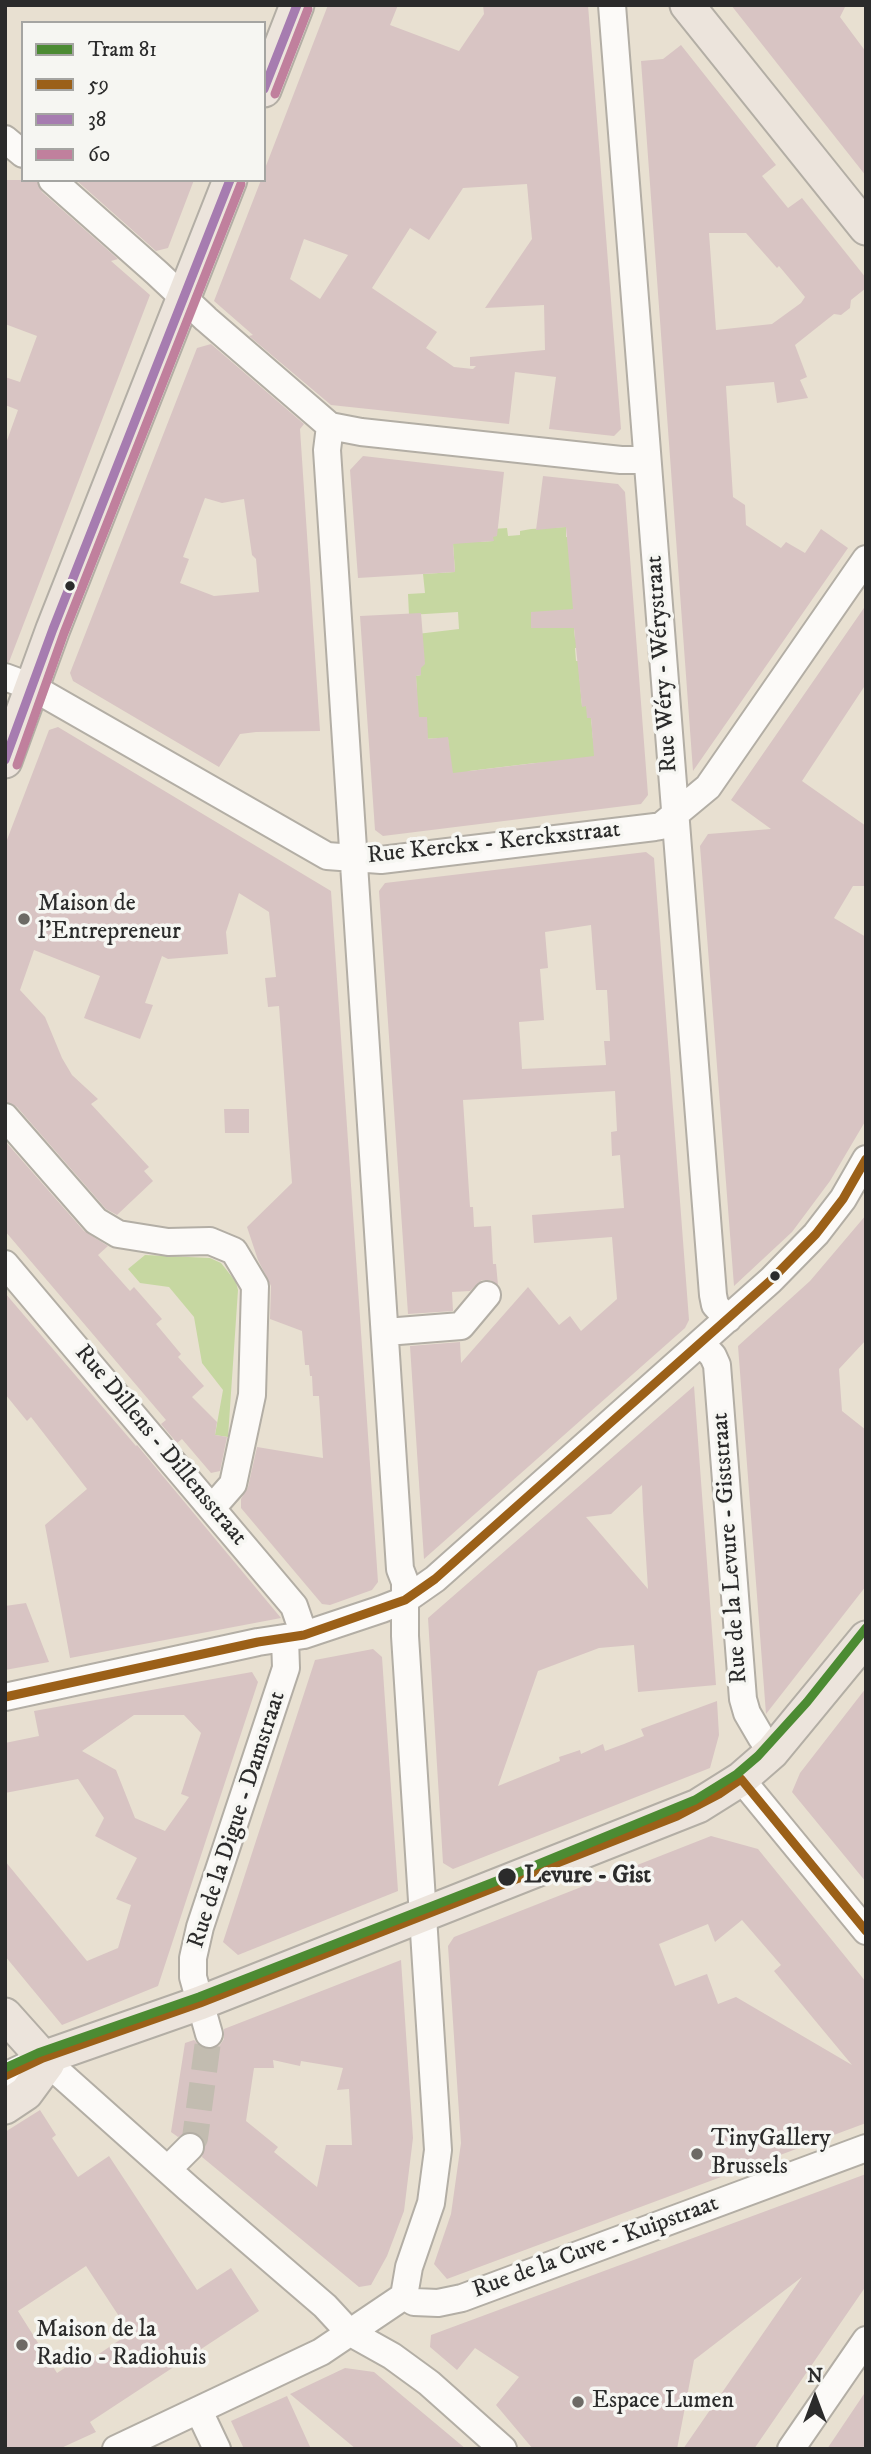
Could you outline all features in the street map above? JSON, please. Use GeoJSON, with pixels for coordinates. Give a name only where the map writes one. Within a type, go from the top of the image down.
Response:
{"type":"FeatureCollection","features":[{"type":"Feature","properties":{"kind":"main road"},"geometry":{"type":"LineString","coordinates":[[266,85],[297,5]]}},
{"type":"Feature","properties":{"kind":"main road"},"geometry":{"type":"LineString","coordinates":[[687,5],[866,228]]}},
{"type":"Feature","properties":{"kind":"main road"},"geometry":{"type":"LineString","coordinates":[[5,761],[19,682],[53,629],[229,182]]}},
{"type":"Feature","properties":{"kind":"main road"},"geometry":{"type":"LineString","coordinates":[[5,2107],[26,2094],[45,2061],[205,2018],[424,1915],[677,1816],[719,1794],[772,1752],[866,1638]]}},
{"type":"Feature","properties":{"kind":"main road"},"geometry":{"type":"LineString","coordinates":[[7,2028],[45,2061]]}},
{"type":"Feature","properties":{"kind":"street","name":"Rue Wéry - Wérystraat"},"geometry":{"type":"LineString","coordinates":[[612,5],[713,1295],[715,1305],[728,1319]]}},
{"type":"Feature","properties":{"kind":"street"},"geometry":{"type":"LineString","coordinates":[[5,139],[21,152]]}},
{"type":"Feature","properties":{"kind":"street"},"geometry":{"type":"LineString","coordinates":[[54,182],[184,300],[330,426],[360,432],[621,460],[647,460]]}},
{"type":"Feature","properties":{"kind":"street"},"geometry":{"type":"LineString","coordinates":[[116,2449],[321,2352],[404,2296],[409,2267],[431,2203],[438,2150],[405,1636],[405,1582],[400,1569],[327,450],[330,426]]}},
{"type":"Feature","properties":{"kind":"street","name":"Rue Kerckx - Kerckxstraat"},"geometry":{"type":"LineString","coordinates":[[19,682],[327,856],[381,860],[662,826],[708,787],[866,559]]}},
{"type":"Feature","properties":{"kind":"street"},"geometry":{"type":"LineString","coordinates":[[5,1117],[96,1221],[118,1234],[168,1241],[210,1241],[234,1251],[255,1286],[251,1395],[233,1484],[212,1508]]}},
{"type":"Feature","properties":{"kind":"street"},"geometry":{"type":"LineString","coordinates":[[5,1697],[294,1636],[405,1600],[435,1580],[771,1280],[816,1234],[843,1199],[866,1159]]}},
{"type":"Feature","properties":{"kind":"street","name":"Rue Dillens - Dillensstraat"},"geometry":{"type":"LineString","coordinates":[[5,1264],[294,1605],[294,1636]]}},
{"type":"Feature","properties":{"kind":"street"},"geometry":{"type":"LineString","coordinates":[[386,1332],[461,1326],[487,1295]]}},
{"type":"Feature","properties":{"kind":"street","name":"Rue de la Levure - Giststraat"},"geometry":{"type":"LineString","coordinates":[[701,1343],[717,1365],[743,1699],[761,1737],[772,1752]]}},
{"type":"Feature","properties":{"kind":"street","name":"Rue de la Digue - Damstraat"},"geometry":{"type":"LineString","coordinates":[[205,2018],[193,1977],[193,1958],[294,1636]]}},
{"type":"Feature","properties":{"kind":"street"},"geometry":{"type":"LineString","coordinates":[[741,1779],[866,1931]]}},
{"type":"Feature","properties":{"kind":"street"},"geometry":{"type":"LineString","coordinates":[[5,2076],[45,2061],[325,2306],[349,2332],[392,2356],[429,2383],[503,2449]]}},
{"type":"Feature","properties":{"kind":"street"},"geometry":{"type":"LineString","coordinates":[[168,2169],[190,2147]]}},
{"type":"Feature","properties":{"kind":"street","name":"Rue de la Cuve - Kuipstraat"},"geometry":{"type":"LineString","coordinates":[[404,2296],[414,2302],[438,2303],[472,2295],[866,2148]]}},
{"type":"Feature","properties":{"kind":"street"},"geometry":{"type":"LineString","coordinates":[[791,2449],[866,2340]]}},
{"type":"Feature","properties":{"kind":"street"},"geometry":{"type":"LineString","coordinates":[[199,2411],[217,2449]]}},
{"type":"Feature","properties":{"kind":"green space"},"geometry":{"type":"Polygon","coordinates":[[[566,527],[566,537],[577,537],[575,609],[570,628],[574,628],[575,639],[590,638],[591,647],[575,648],[576,661],[583,661],[579,671],[582,706],[586,706],[591,718],[593,739],[609,760],[535,763],[469,771],[450,785],[448,738],[419,739],[427,717],[406,718],[417,696],[416,676],[421,675],[417,634],[459,629],[458,612],[409,615],[408,594],[425,593],[423,574],[455,572],[452,529],[479,542],[493,541],[493,529],[507,528],[508,536],[520,535],[520,531],[531,529],[566,527]]]}},
{"type":"Feature","properties":{"kind":"green space"},"geometry":{"type":"Polygon","coordinates":[[[145,1255],[210,1258],[221,1263],[236,1282],[238,1290],[228,1437],[215,1435],[223,1390],[202,1363],[194,1317],[169,1287],[140,1283],[128,1269],[145,1255]]]}},
{"type":"Feature","properties":{"kind":"building"},"geometry":{"type":"Polygon","coordinates":[[[328,5],[398,5],[390,25],[459,51],[484,14],[483,5],[588,5],[621,429],[614,436],[549,429],[556,377],[515,372],[509,424],[331,405],[249,336],[253,335],[214,301],[260,182],[266,182],[266,166],[328,5]],[[527,184],[463,188],[429,240],[410,228],[372,288],[437,332],[426,348],[454,367],[473,369],[476,366],[470,366],[470,357],[545,350],[544,305],[485,308],[532,239],[527,184]],[[304,239],[290,279],[320,299],[348,255],[304,239]]]}},
{"type":"Feature","properties":{"kind":"building"},"geometry":{"type":"Polygon","coordinates":[[[731,5],[846,5],[840,17],[866,52],[866,176],[731,5]]]}},
{"type":"Feature","properties":{"kind":"building"},"geometry":{"type":"Polygon","coordinates":[[[681,45],[776,165],[762,176],[788,208],[802,198],[866,278],[866,288],[851,300],[850,308],[841,315],[834,314],[795,345],[807,377],[800,380],[808,398],[777,403],[774,382],[726,386],[733,497],[745,505],[746,525],[781,548],[786,542],[805,553],[821,529],[848,548],[693,771],[641,61],[663,59],[681,45]],[[709,233],[716,330],[772,324],[801,303],[805,297],[746,233],[709,233]]]}},
{"type":"Feature","properties":{"kind":"building"},"geometry":{"type":"Polygon","coordinates":[[[5,180],[38,182],[42,192],[118,259],[111,261],[150,295],[9,662],[5,662],[5,446],[18,410],[5,405],[5,377],[20,382],[37,336],[5,324],[5,180]]]}},
{"type":"Feature","properties":{"kind":"building"},"geometry":{"type":"Polygon","coordinates":[[[78,182],[193,182],[168,248],[156,251],[78,182]]]}},
{"type":"Feature","properties":{"kind":"building"},"geometry":{"type":"Polygon","coordinates":[[[211,344],[304,424],[300,429],[320,731],[240,734],[219,767],[73,681],[70,673],[197,348],[211,344]],[[205,498],[183,557],[189,559],[180,583],[214,596],[259,592],[256,559],[252,555],[244,499],[222,503],[205,498]]]}},
{"type":"Feature","properties":{"kind":"building"},"geometry":{"type":"Polygon","coordinates":[[[363,456],[504,472],[497,536],[493,537],[494,541],[453,544],[455,572],[358,578],[350,470],[363,456]]]}},
{"type":"Feature","properties":{"kind":"building"},"geometry":{"type":"Polygon","coordinates":[[[543,476],[618,484],[625,492],[648,795],[641,804],[383,836],[375,830],[360,616],[421,613],[425,664],[421,668],[421,675],[416,676],[419,717],[427,717],[428,739],[448,737],[453,773],[594,756],[591,718],[587,718],[586,706],[582,707],[574,628],[531,628],[531,612],[573,609],[566,527],[536,530],[543,476]]]}},
{"type":"Feature","properties":{"kind":"building"},"geometry":{"type":"Polygon","coordinates":[[[866,605],[866,684],[802,781],[866,826],[866,886],[853,886],[834,918],[866,937],[866,1120],[830,1181],[792,1232],[734,1286],[700,846],[708,834],[771,829],[731,800],[866,605]]]}},
{"type":"Feature","properties":{"kind":"building"},"geometry":{"type":"Polygon","coordinates":[[[58,727],[331,891],[378,1582],[372,1590],[330,1605],[322,1604],[241,1508],[241,1499],[248,1487],[257,1447],[323,1458],[319,1396],[313,1396],[312,1376],[309,1365],[305,1365],[302,1331],[270,1319],[271,1286],[258,1260],[247,1227],[292,1183],[279,1006],[268,1007],[265,978],[276,977],[269,912],[239,893],[226,932],[228,954],[168,959],[162,956],[145,1003],[153,1005],[140,1039],[84,1018],[100,976],[34,950],[20,990],[45,1017],[72,1075],[98,1099],[91,1104],[149,1167],[144,1171],[153,1181],[117,1215],[106,1209],[17,1107],[5,1102],[5,845],[49,730],[58,727]]]}},
{"type":"Feature","properties":{"kind":"building"},"geometry":{"type":"Polygon","coordinates":[[[646,852],[654,858],[689,1320],[685,1328],[424,1559],[410,1346],[460,1342],[461,1363],[528,1287],[559,1325],[570,1316],[581,1331],[617,1299],[612,1237],[534,1243],[532,1215],[624,1208],[620,1155],[612,1156],[611,1132],[617,1131],[615,1091],[463,1100],[470,1207],[473,1207],[474,1227],[491,1226],[493,1264],[496,1264],[498,1285],[490,1280],[482,1280],[470,1291],[452,1292],[453,1311],[408,1314],[379,891],[385,883],[646,852]],[[591,925],[545,932],[548,968],[540,969],[544,1020],[519,1022],[522,1069],[606,1065],[604,1041],[610,1041],[607,990],[596,990],[591,925]]]}},
{"type":"Feature","properties":{"kind":"building"},"geometry":{"type":"Polygon","coordinates":[[[224,1109],[249,1109],[249,1133],[225,1133],[224,1109]]]}},
{"type":"Feature","properties":{"kind":"building"},"geometry":{"type":"Polygon","coordinates":[[[5,1141],[84,1231],[108,1246],[98,1255],[130,1291],[134,1287],[162,1319],[156,1324],[181,1354],[178,1357],[204,1386],[192,1397],[217,1422],[215,1435],[227,1437],[220,1471],[211,1473],[182,1439],[177,1443],[161,1424],[166,1420],[5,1231],[5,1141]]]}},
{"type":"Feature","properties":{"kind":"building"},"geometry":{"type":"Polygon","coordinates":[[[866,1215],[866,1340],[839,1369],[842,1411],[866,1430],[866,1586],[766,1714],[738,1346],[810,1281],[866,1215]]]}},
{"type":"Feature","properties":{"kind":"building"},"geometry":{"type":"Polygon","coordinates":[[[5,1293],[137,1445],[281,1618],[70,1658],[45,1525],[87,1489],[31,1417],[27,1421],[5,1394],[5,1293]]]}},
{"type":"Feature","properties":{"kind":"building"},"geometry":{"type":"Polygon","coordinates":[[[694,1386],[716,1685],[638,1692],[634,1645],[599,1648],[538,1671],[498,1786],[580,1750],[581,1754],[603,1744],[605,1751],[624,1744],[644,1736],[641,1729],[717,1701],[719,1735],[710,1768],[453,1869],[443,1863],[428,1618],[694,1386]],[[642,1485],[611,1514],[586,1517],[648,1589],[642,1485]]]}},
{"type":"Feature","properties":{"kind":"building"},"geometry":{"type":"Polygon","coordinates":[[[26,1603],[49,1662],[5,1670],[5,1606],[26,1603]]]}},
{"type":"Feature","properties":{"kind":"building"},"geometry":{"type":"Polygon","coordinates":[[[373,1649],[382,1657],[398,1891],[238,1955],[223,1942],[315,1660],[373,1649]]]}},
{"type":"Feature","properties":{"kind":"building"},"geometry":{"type":"Polygon","coordinates":[[[252,1672],[258,1682],[158,1986],[62,2025],[5,1956],[5,1861],[87,1961],[118,1948],[131,1905],[116,1899],[137,1858],[95,1836],[104,1818],[78,1779],[5,1793],[5,1743],[39,1736],[34,1711],[252,1672]],[[134,1715],[82,1751],[116,1770],[135,1818],[165,1831],[189,1797],[181,1794],[201,1733],[184,1715],[134,1715]]]}},
{"type":"Feature","properties":{"kind":"building"},"geometry":{"type":"Polygon","coordinates":[[[866,1688],[866,1882],[792,1792],[800,1773],[866,1688]]]}},
{"type":"Feature","properties":{"kind":"building"},"geometry":{"type":"Polygon","coordinates":[[[711,1836],[758,1849],[866,1982],[866,2123],[447,2279],[434,2264],[451,2214],[461,2143],[448,1946],[454,1937],[711,1836]],[[742,1920],[715,1942],[708,1924],[659,1944],[675,1986],[707,1974],[718,2004],[736,1997],[852,2065],[774,1971],[781,1965],[742,1920]]]}},
{"type":"Feature","properties":{"kind":"building"},"geometry":{"type":"Polygon","coordinates":[[[401,1960],[413,2138],[404,2211],[387,2256],[371,2285],[359,2287],[202,2157],[205,2144],[201,2135],[187,2132],[178,2137],[171,2132],[185,2043],[194,2040],[204,2049],[214,2049],[224,2039],[224,2029],[401,1960]],[[273,2060],[274,2068],[254,2068],[246,2121],[278,2147],[274,2152],[317,2187],[326,2145],[352,2145],[349,2089],[337,2090],[343,2068],[301,2061],[300,2066],[273,2060]]]}},
{"type":"Feature","properties":{"kind":"building"},"geometry":{"type":"Polygon","coordinates":[[[40,2110],[56,2135],[52,2138],[78,2177],[109,2156],[197,2290],[231,2268],[259,2311],[90,2422],[96,2432],[59,2449],[5,2449],[5,2132],[40,2110]],[[86,2266],[18,2311],[57,2373],[77,2360],[81,2366],[130,2333],[86,2266]]]}},
{"type":"Feature","properties":{"kind":"building"},"geometry":{"type":"Polygon","coordinates":[[[866,2174],[866,2286],[754,2449],[683,2449],[802,2277],[694,2360],[677,2449],[533,2449],[496,2405],[519,2377],[475,2348],[457,2370],[430,2347],[431,2335],[866,2174]]]}},
{"type":"Feature","properties":{"kind":"building"},"geometry":{"type":"Polygon","coordinates":[[[345,2368],[374,2372],[466,2449],[356,2449],[290,2394],[345,2368]]]}},
{"type":"Feature","properties":{"kind":"building"},"geometry":{"type":"Polygon","coordinates":[[[866,2391],[866,2449],[827,2449],[866,2391]]]}},
{"type":"Feature","properties":{"kind":"building"},"geometry":{"type":"Polygon","coordinates":[[[287,2396],[311,2449],[244,2449],[231,2421],[287,2396]]]}},
{"type":"Feature","properties":{"kind":"tunnel"},"geometry":{"type":"LineString","coordinates":[[190,2147],[195,2138],[209,2034]]}},
{"type":"Feature","properties":{"kind":"tram line","name":"81"},"geometry":{"type":"LineString","coordinates":[[5,2068],[38,2053],[199,1997],[507,1877],[695,1800],[737,1774],[758,1756],[807,1702],[866,1628]]}},
{"type":"Feature","properties":{"kind":"transit line","name":"38"},"geometry":{"type":"LineString","coordinates":[[266,84],[297,5]]}},
{"type":"Feature","properties":{"kind":"transit line","name":"60"},"geometry":{"type":"LineString","coordinates":[[275,94],[308,9]]}},
{"type":"Feature","properties":{"kind":"transit line","name":"38"},"geometry":{"type":"LineString","coordinates":[[5,760],[53,629],[229,182]]}},
{"type":"Feature","properties":{"kind":"transit line","name":"60"},"geometry":{"type":"LineString","coordinates":[[17,765],[64,633],[241,184]]}},
{"type":"Feature","properties":{"kind":"transit line","name":"59"},"geometry":{"type":"LineString","coordinates":[[5,1697],[258,1642],[304,1635],[405,1600],[435,1579],[771,1280],[816,1234],[843,1199],[866,1159]]}},
{"type":"Feature","properties":{"kind":"transit line","name":"59"},"geometry":{"type":"LineString","coordinates":[[741,1779],[866,1931]]}},
{"type":"Feature","properties":{"kind":"transit line","name":"59"},"geometry":{"type":"LineString","coordinates":[[5,2076],[43,2058],[200,2003],[677,1816],[741,1779]]}},
{"type":"Feature","properties":{"kind":"place","name":"Maison de l'Entrepreneur"},"geometry":{"type":"Point","coordinates":[24,919]}},
{"type":"Feature","properties":{"kind":"place","name":"Levure - Gist"},"geometry":{"type":"Point","coordinates":[507,1877]}},
{"type":"Feature","properties":{"kind":"place","name":"TinyGallery Brussels"},"geometry":{"type":"Point","coordinates":[697,2154]}},
{"type":"Feature","properties":{"kind":"place","name":"Maison de la Radio - Radiohuis"},"geometry":{"type":"Point","coordinates":[22,2345]}},
{"type":"Feature","properties":{"kind":"place","name":"Espace Lumen"},"geometry":{"type":"Point","coordinates":[578,2402]}}]}
